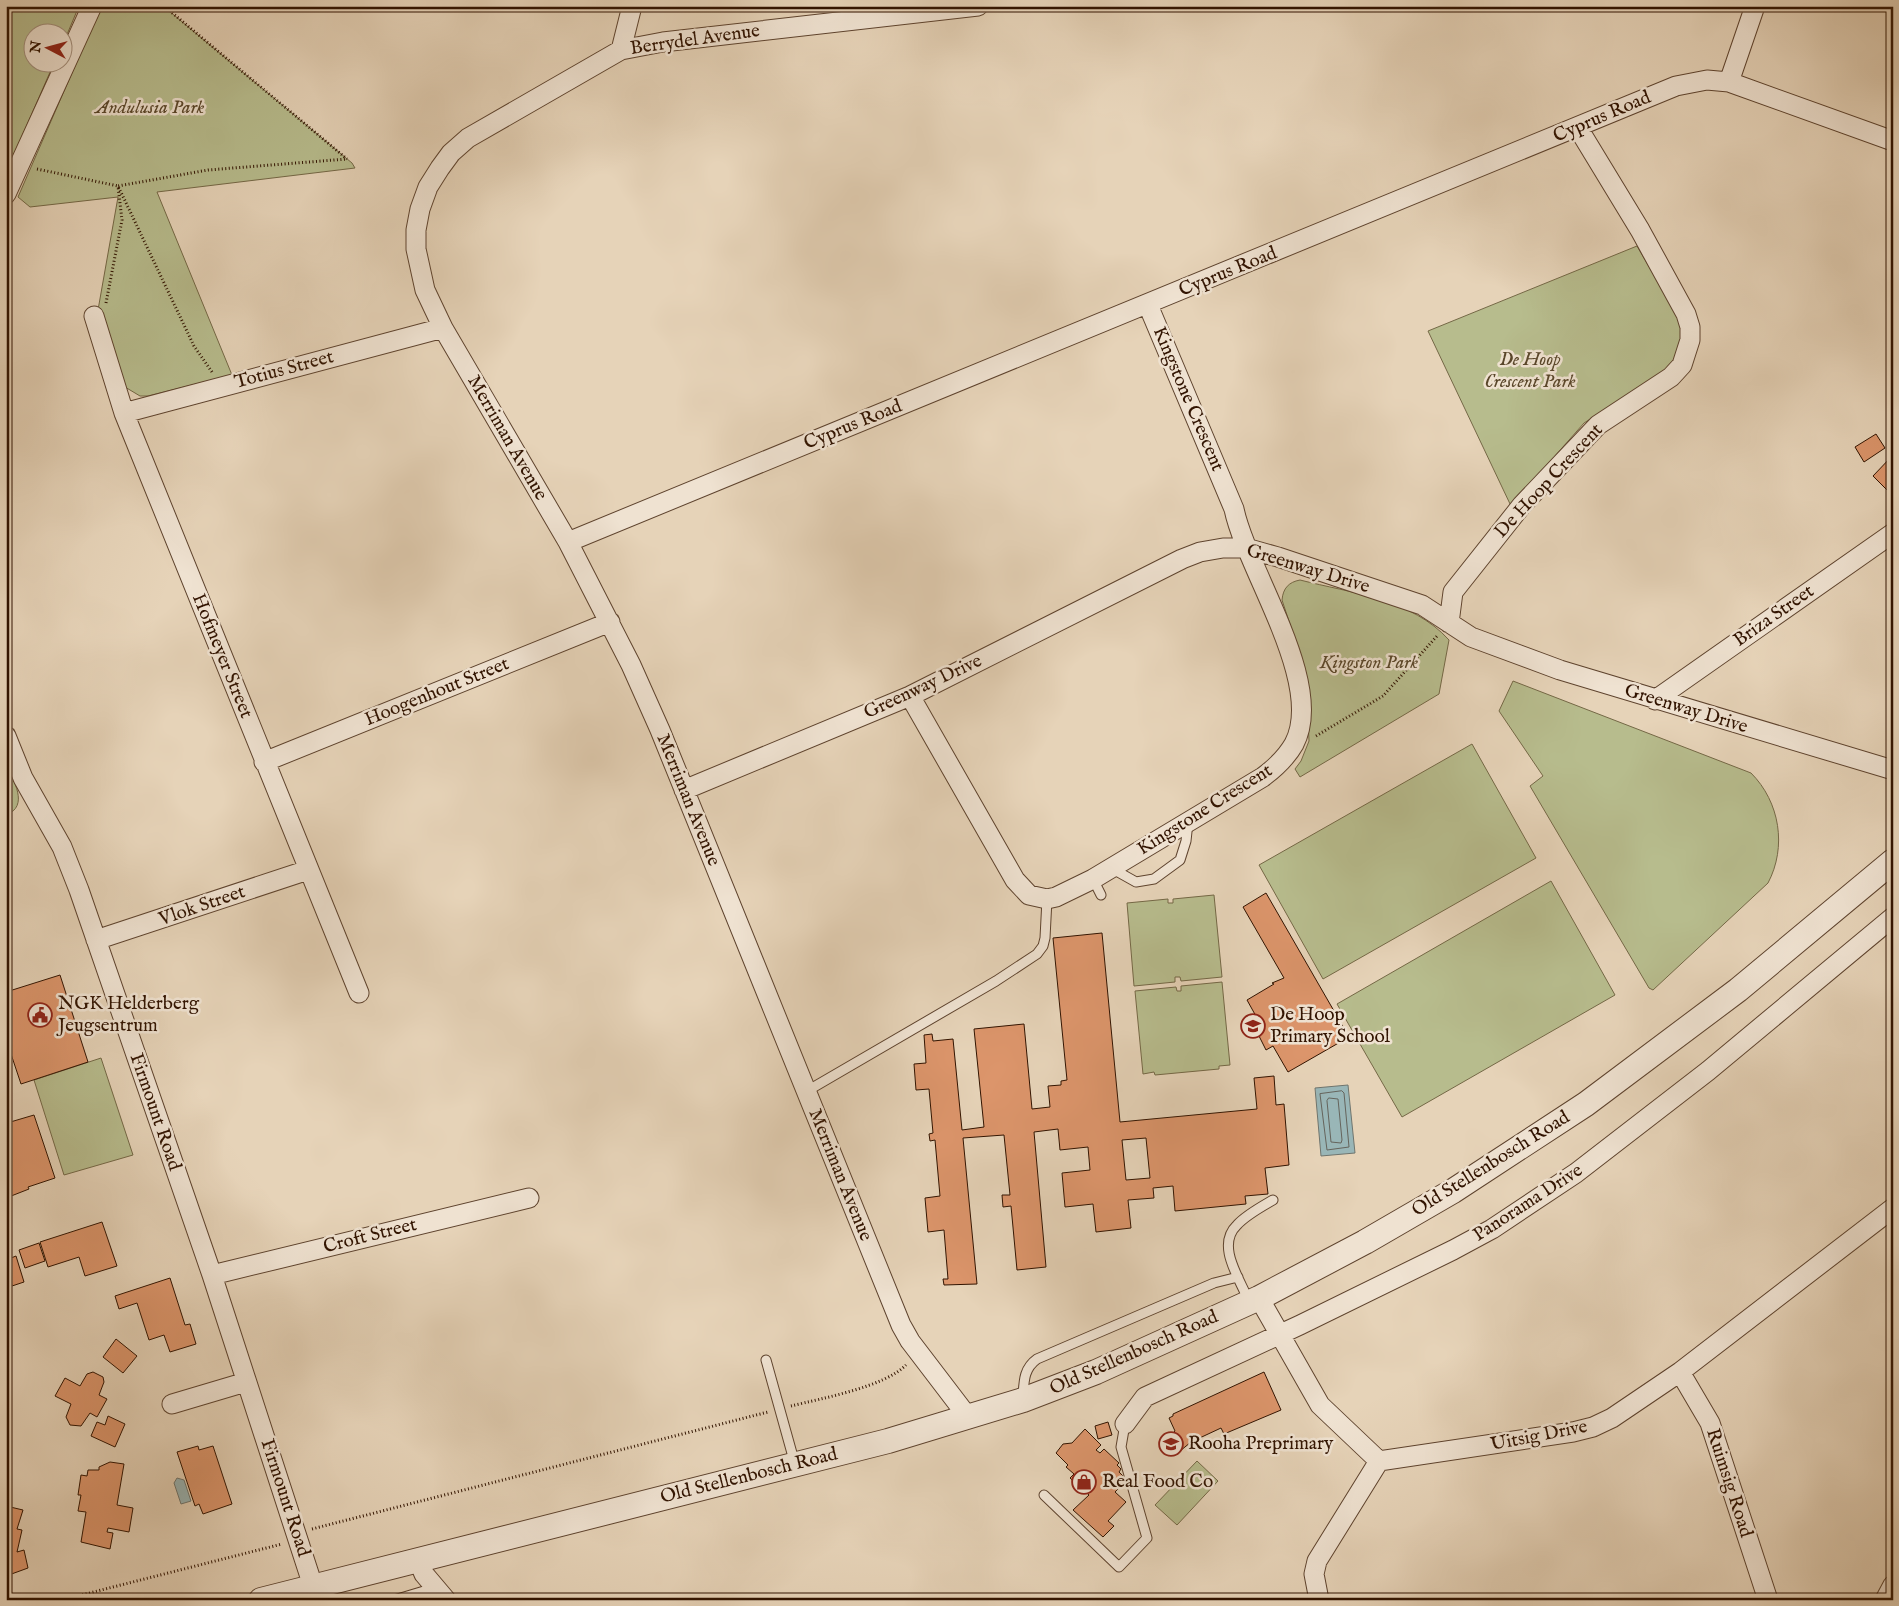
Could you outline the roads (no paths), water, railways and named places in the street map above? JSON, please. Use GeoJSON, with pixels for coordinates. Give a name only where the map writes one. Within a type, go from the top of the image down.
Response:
{"type":"FeatureCollection","features":[{"type":"Feature","properties":{"kind":"street"},"geometry":{"type":"LineString","coordinates":[[6,194],[21,165],[92,6]]}},
{"type":"Feature","properties":{"kind":"street"},"geometry":{"type":"LineString","coordinates":[[620,50],[632,6]]}},
{"type":"Feature","properties":{"kind":"street","name":"Berrydel Avenue"},"geometry":{"type":"LineString","coordinates":[[428,187],[452,153],[468,138],[620,50],[663,42],[978,6]]}},
{"type":"Feature","properties":{"kind":"street"},"geometry":{"type":"LineString","coordinates":[[1729,82],[1755,6]]}},
{"type":"Feature","properties":{"kind":"street","name":"Cyprus Road"},"geometry":{"type":"LineString","coordinates":[[568,542],[1148,305],[1676,86],[1707,80],[1729,82],[1893,141]]}},
{"type":"Feature","properties":{"kind":"street","name":"De Hoop Crescent"},"geometry":{"type":"LineString","coordinates":[[1449,623],[1453,592],[1522,505],[1598,425],[1671,377],[1682,365],[1688,354],[1690,327],[1686,314],[1640,230],[1578,128]]}},
{"type":"Feature","properties":{"kind":"street","name":"Merriman Avenue"},"geometry":{"type":"LineString","coordinates":[[428,187],[417,223],[416,249],[418,268],[425,290],[443,328],[568,542],[610,622],[660,730],[893,1307],[901,1324],[919,1352],[968,1417]]}},
{"type":"Feature","properties":{"kind":"street","name":"Kingstone Crescent"},"geometry":{"type":"LineString","coordinates":[[1047,898],[1097,887],[1111,868],[1263,777],[1277,766],[1295,743],[1299,724],[1301,707],[1292,655],[1239,532],[1234,510],[1148,305]]}},
{"type":"Feature","properties":{"kind":"street","name":"Hofmeyer Street"},"geometry":{"type":"LineString","coordinates":[[94,316],[124,413],[358,994]]}},
{"type":"Feature","properties":{"kind":"street","name":"Totius Street"},"geometry":{"type":"LineString","coordinates":[[124,413],[443,328]]}},
{"type":"Feature","properties":{"kind":"street","name":"Briza Street"},"geometry":{"type":"LineString","coordinates":[[1655,700],[1893,533]]}},
{"type":"Feature","properties":{"kind":"street","name":"Greenway Drive"},"geometry":{"type":"LineString","coordinates":[[684,790],[910,696],[1182,559],[1211,549],[1246,548],[1422,605],[1471,637],[1490,645],[1655,700],[1893,770]]}},
{"type":"Feature","properties":{"kind":"street","name":"Hoogenhout Street"},"geometry":{"type":"LineString","coordinates":[[264,762],[610,622]]}},
{"type":"Feature","properties":{"kind":"street"},"geometry":{"type":"LineString","coordinates":[[910,696],[1015,880],[1029,895],[1047,898]]}},
{"type":"Feature","properties":{"kind":"street","name":"Firmount Road"},"geometry":{"type":"LineString","coordinates":[[6,736],[23,778],[62,847],[96,940],[212,1275],[313,1586]]}},
{"type":"Feature","properties":{"kind":"street","name":"Old Stellenbosch Road"},"geometry":{"type":"LineString","coordinates":[[261,1600],[888,1441],[1023,1400],[1096,1372],[1254,1300],[1365,1242],[1453,1191],[1586,1104],[1738,990],[1893,861]]}},
{"type":"Feature","properties":{"kind":"street","name":"Vlok Street"},"geometry":{"type":"LineString","coordinates":[[96,940],[308,870]]}},
{"type":"Feature","properties":{"kind":"street","name":"Panorama Drive"},"geometry":{"type":"LineString","coordinates":[[1125,1424],[1145,1397],[1280,1335],[1453,1250],[1492,1228],[1576,1173],[1708,1071],[1893,917]]}},
{"type":"Feature","properties":{"kind":"street","name":"Croft Street"},"geometry":{"type":"LineString","coordinates":[[212,1275],[529,1198]]}},
{"type":"Feature","properties":{"kind":"street","name":"Uitsig Drive"},"geometry":{"type":"LineString","coordinates":[[1379,1461],[1469,1449],[1593,1427],[1612,1418],[1680,1372],[1893,1208]]}},
{"type":"Feature","properties":{"kind":"street"},"geometry":{"type":"LineString","coordinates":[[1254,1300],[1280,1335],[1320,1405],[1379,1461],[1318,1560],[1314,1574],[1319,1600]]}},
{"type":"Feature","properties":{"kind":"street","name":"Ruimsig Road"},"geometry":{"type":"LineString","coordinates":[[1680,1372],[1710,1423],[1768,1600]]}},
{"type":"Feature","properties":{"kind":"street"},"geometry":{"type":"LineString","coordinates":[[172,1404],[246,1382]]}},
{"type":"Feature","properties":{"kind":"street"},"geometry":{"type":"LineString","coordinates":[[418,1560],[424,1574],[440,1594]]}},
{"type":"Feature","properties":{"kind":"street"},"geometry":{"type":"LineString","coordinates":[[1885,1600],[1893,1585]]}},
{"type":"Feature","properties":{"kind":"lane"},"geometry":{"type":"LineString","coordinates":[[1111,868],[1136,882],[1154,879],[1180,860],[1186,841],[1188,822]]}},
{"type":"Feature","properties":{"kind":"lane"},"geometry":{"type":"LineString","coordinates":[[807,1091],[988,986],[1037,954],[1045,942],[1047,898]]}},
{"type":"Feature","properties":{"kind":"lane"},"geometry":{"type":"LineString","coordinates":[[1254,1300],[1238,1277],[1229,1256],[1230,1236],[1236,1225],[1272,1200]]}},
{"type":"Feature","properties":{"kind":"lane"},"geometry":{"type":"LineString","coordinates":[[1023,1400],[1024,1379],[1027,1369],[1037,1359],[1214,1283],[1238,1277]]}},
{"type":"Feature","properties":{"kind":"lane"},"geometry":{"type":"LineString","coordinates":[[766,1360],[795,1464]]}},
{"type":"Feature","properties":{"kind":"lane"},"geometry":{"type":"LineString","coordinates":[[1044,1495],[1120,1567],[1147,1538],[1121,1446],[1125,1424]]}},
{"type":"Feature","properties":{"kind":"lane"},"geometry":{"type":"LineString","coordinates":[[394,1600],[440,1594]]}},
{"type":"Feature","properties":{"kind":"water"},"geometry":{"type":"Polygon","coordinates":[[[1348,1085],[1355,1153],[1321,1156],[1315,1088],[1348,1085]]]}},
{"type":"Feature","properties":{"kind":"water"},"geometry":{"type":"Polygon","coordinates":[[[177,1478],[184,1480],[191,1501],[181,1504],[174,1483],[177,1478]]]}},
{"type":"Feature","properties":{"kind":"place","name":"NGK Helderberg Jeugsentrum"},"geometry":{"type":"Point","coordinates":[40,1015]}},
{"type":"Feature","properties":{"kind":"place","name":"De Hoop Primary School"},"geometry":{"type":"Point","coordinates":[1253,1026]}},
{"type":"Feature","properties":{"kind":"place","name":"Rooha Preprimary"},"geometry":{"type":"Point","coordinates":[1171,1444]}},
{"type":"Feature","properties":{"kind":"place","name":"Real Food Co"},"geometry":{"type":"Point","coordinates":[1084,1482]}},
{"type":"Feature","properties":{"kind":"park label","name":"Andulusia Park"},"geometry":{"type":"Point","coordinates":[150,108]}},
{"type":"Feature","properties":{"kind":"park label","name":"De Hoop Crescent Park"},"geometry":{"type":"Point","coordinates":[1530,371]}},
{"type":"Feature","properties":{"kind":"park label","name":"Kingston Park"},"geometry":{"type":"Point","coordinates":[1369,663]}}]}
